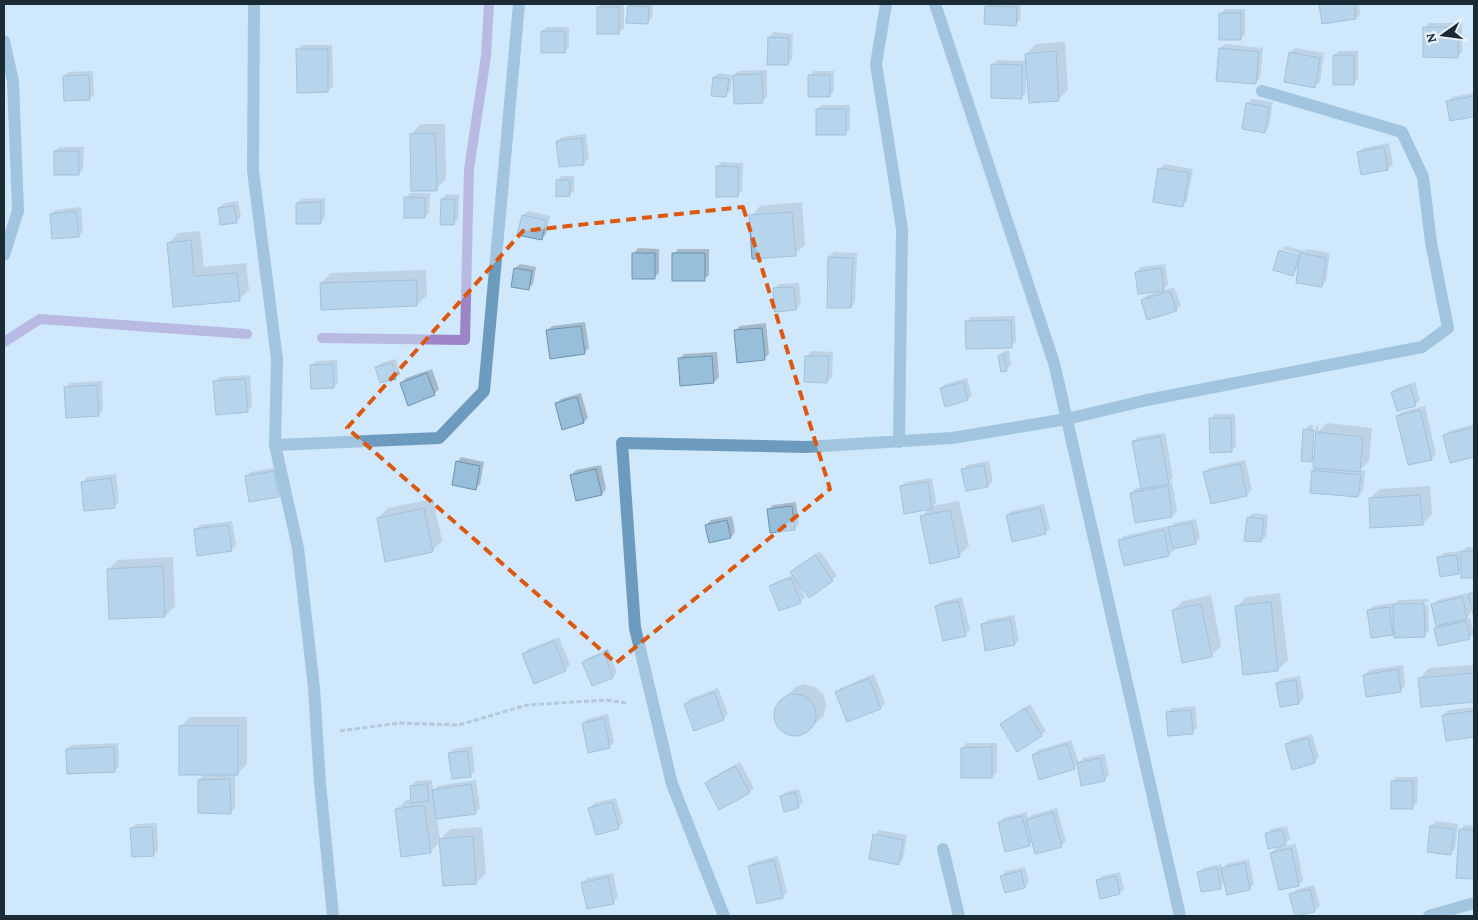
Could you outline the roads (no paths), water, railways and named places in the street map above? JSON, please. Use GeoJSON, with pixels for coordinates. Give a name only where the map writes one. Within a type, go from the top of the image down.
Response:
{"type":"FeatureCollection","features":[{"type":"Feature","properties":{"kind":"street"},"geometry":{"type":"LineString","coordinates":[[254,4],[253,171],[277,359],[275,445],[298,548],[314,688],[333,916]]}},
{"type":"Feature","properties":{"kind":"street"},"geometry":{"type":"LineString","coordinates":[[275,445],[439,438],[484,391],[519,4]]}},
{"type":"Feature","properties":{"kind":"street"},"geometry":{"type":"LineString","coordinates":[[886,4],[876,64],[902,228],[899,442]]}},
{"type":"Feature","properties":{"kind":"street"},"geometry":{"type":"LineString","coordinates":[[935,4],[1054,362],[1180,916]]}},
{"type":"Feature","properties":{"kind":"street"},"geometry":{"type":"LineString","coordinates":[[4,41],[13,81],[18,212],[4,255]]}},
{"type":"Feature","properties":{"kind":"street"},"geometry":{"type":"LineString","coordinates":[[724,916],[672,784],[635,628],[622,443],[806,447],[952,438],[1067,419],[1147,400],[1422,347],[1448,328],[1431,242],[1423,177],[1402,132],[1262,91]]}},
{"type":"Feature","properties":{"kind":"street"},"geometry":{"type":"LineString","coordinates":[[944,849],[959,916]]}},
{"type":"Feature","properties":{"kind":"street"},"geometry":{"type":"LineString","coordinates":[[1429,916],[1474,903]]}},
{"type":"Feature","properties":{"kind":"waterway"},"geometry":{"type":"LineString","coordinates":[[322,338],[465,340],[469,169],[486,56],[489,4]]}},
{"type":"Feature","properties":{"kind":"waterway"},"geometry":{"type":"LineString","coordinates":[[4,342],[40,319],[247,334]]}}]}
